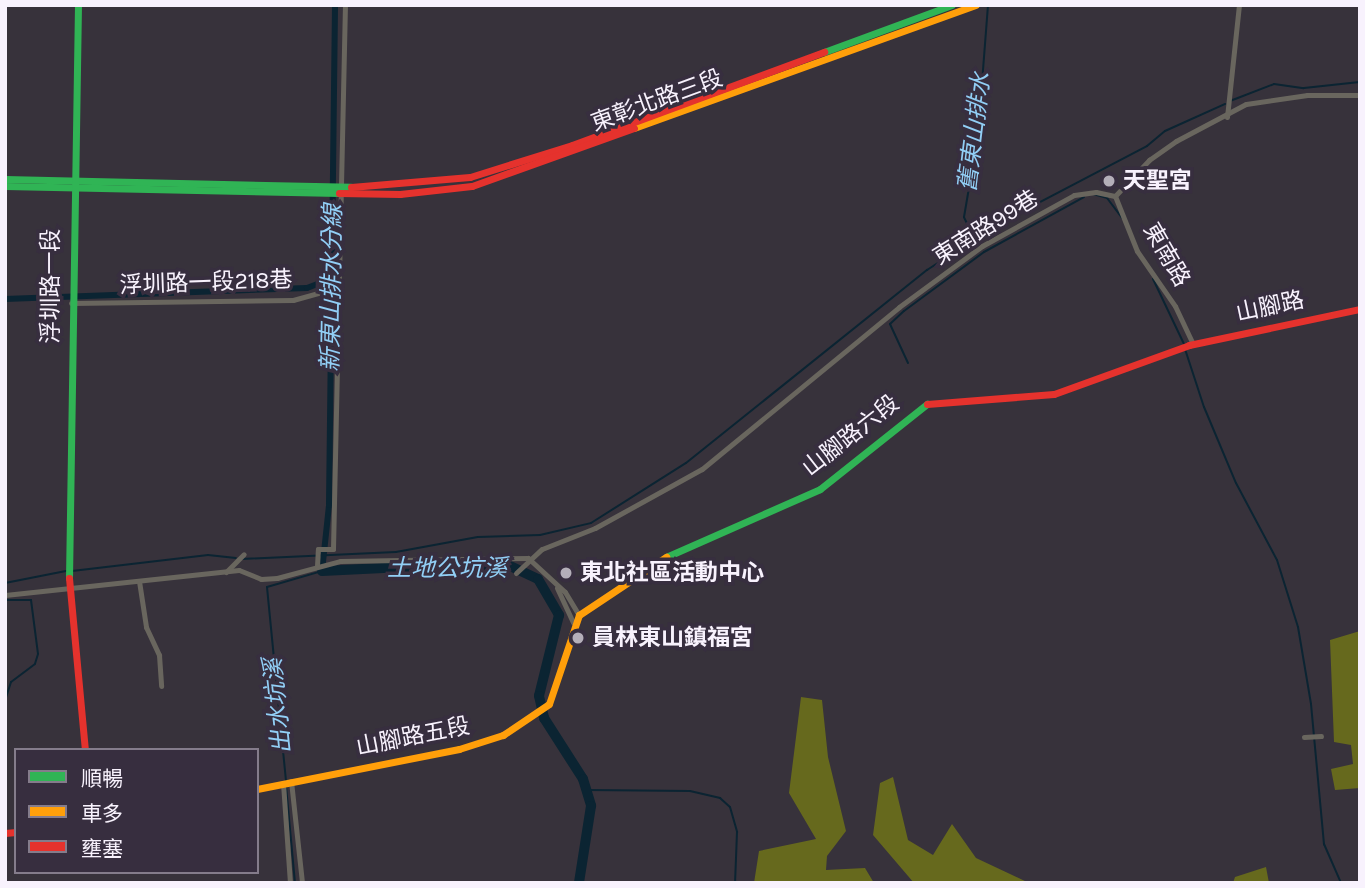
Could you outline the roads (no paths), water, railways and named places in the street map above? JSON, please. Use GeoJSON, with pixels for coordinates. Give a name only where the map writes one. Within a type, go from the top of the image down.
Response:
{"type":"FeatureCollection","features":[{"type":"Feature","properties":{"kind":"street","name":"浮圳路一段"},"geometry":{"type":"LineString","coordinates":[[78,5],[70,294],[69,588],[85,748]]}},
{"type":"Feature","properties":{"kind":"street"},"geometry":{"type":"LineString","coordinates":[[317,566],[318,549],[333,549],[345,5]]}},
{"type":"Feature","properties":{"kind":"street","name":"東彰北路三段"},"geometry":{"type":"LineString","coordinates":[[343,190],[470,177],[523,162],[952,5]]}},
{"type":"Feature","properties":{"kind":"street","name":"東彰北路三段"},"geometry":{"type":"LineString","coordinates":[[343,190],[400,194],[472,186],[975,5]]}},
{"type":"Feature","properties":{"kind":"street"},"geometry":{"type":"LineString","coordinates":[[1227,117],[1239,5]]}},
{"type":"Feature","properties":{"kind":"street"},"geometry":{"type":"LineString","coordinates":[[1115,196],[1158,153],[1227,117],[1246,104],[1307,95],[1360,95]]}},
{"type":"Feature","properties":{"kind":"street"},"geometry":{"type":"LineString","coordinates":[[5,179],[72,185]]}},
{"type":"Feature","properties":{"kind":"street"},"geometry":{"type":"LineString","coordinates":[[5,186],[343,190]]}},
{"type":"Feature","properties":{"kind":"street","name":"東南路99巷"},"geometry":{"type":"LineString","coordinates":[[528,558],[595,528],[702,469],[956,263],[1074,195],[1096,192],[1115,196]]}},
{"type":"Feature","properties":{"kind":"street","name":"東南路"},"geometry":{"type":"LineString","coordinates":[[1115,196],[1137,251],[1175,306],[1191,345]]}},
{"type":"Feature","properties":{"kind":"street","name":"浮圳路一段218巷"},"geometry":{"type":"LineString","coordinates":[[71,303],[293,300],[340,287]]}},
{"type":"Feature","properties":{"kind":"street","name":"山腳路"},"geometry":{"type":"LineString","coordinates":[[1178,349],[1360,309]]}},
{"type":"Feature","properties":{"kind":"street","name":"山腳路六段"},"geometry":{"type":"LineString","coordinates":[[549,704],[573,622],[579,615],[675,551],[820,489],[924,404],[983,397],[1049,395],[1178,349]]}},
{"type":"Feature","properties":{"kind":"street"},"geometry":{"type":"LineString","coordinates":[[226,572],[244,554]]}},
{"type":"Feature","properties":{"kind":"street"},"geometry":{"type":"LineString","coordinates":[[5,596],[239,570],[261,579],[340,561],[528,558],[556,585],[579,615]]}},
{"type":"Feature","properties":{"kind":"street"},"geometry":{"type":"LineString","coordinates":[[516,573],[528,558]]}},
{"type":"Feature","properties":{"kind":"street"},"geometry":{"type":"LineString","coordinates":[[138,581],[146,627],[159,655],[161,686]]}},
{"type":"Feature","properties":{"kind":"street"},"geometry":{"type":"LineString","coordinates":[[556,585],[573,622]]}},
{"type":"Feature","properties":{"kind":"street","name":"山腳路五段"},"geometry":{"type":"LineString","coordinates":[[259,789],[491,741],[549,704]]}},
{"type":"Feature","properties":{"kind":"street"},"geometry":{"type":"LineString","coordinates":[[1304,737],[1321,736]]}},
{"type":"Feature","properties":{"kind":"street"},"geometry":{"type":"LineString","coordinates":[[287,782],[290,883]]}},
{"type":"Feature","properties":{"kind":"street"},"geometry":{"type":"LineString","coordinates":[[287,782],[302,883]]}},
{"type":"Feature","properties":{"kind":"waterway","name":"新東山排水分線"},"geometry":{"type":"LineString","coordinates":[[322,571],[329,505],[335,5]]}},
{"type":"Feature","properties":{"kind":"waterway","name":"舊東山排水"},"geometry":{"type":"LineString","coordinates":[[978,246],[964,217],[978,135],[988,5]]}},
{"type":"Feature","properties":{"kind":"waterway"},"geometry":{"type":"LineString","coordinates":[[1230,101],[1274,84],[1304,88],[1360,82]]}},
{"type":"Feature","properties":{"kind":"waterway"},"geometry":{"type":"LineString","coordinates":[[242,559],[396,552],[478,537],[540,535],[591,523],[686,463],[927,270],[998,224],[1147,146],[1165,131],[1225,104]]}},
{"type":"Feature","properties":{"kind":"waterway"},"geometry":{"type":"LineString","coordinates":[[1093,194],[1107,198],[1122,218]]}},
{"type":"Feature","properties":{"kind":"waterway"},"geometry":{"type":"LineString","coordinates":[[908,363],[890,324],[984,252],[1084,197]]}},
{"type":"Feature","properties":{"kind":"waterway"},"geometry":{"type":"LineString","coordinates":[[5,299],[307,288],[330,279]]}},
{"type":"Feature","properties":{"kind":"waterway"},"geometry":{"type":"LineString","coordinates":[[1153,279],[1184,344]]}},
{"type":"Feature","properties":{"kind":"waterway"},"geometry":{"type":"LineString","coordinates":[[1185,349],[1204,407],[1236,483],[1277,560],[1298,627],[1311,704],[1324,844],[1341,883]]}},
{"type":"Feature","properties":{"kind":"waterway"},"geometry":{"type":"LineString","coordinates":[[72,571],[208,555],[236,558]]}},
{"type":"Feature","properties":{"kind":"waterway","name":"土地公坑溪"},"geometry":{"type":"LineString","coordinates":[[322,571],[424,566],[457,570],[508,565],[538,579],[559,615],[539,696],[544,718],[583,779],[591,806],[579,883]]}},
{"type":"Feature","properties":{"kind":"waterway"},"geometry":{"type":"LineString","coordinates":[[5,583],[66,571]]}},
{"type":"Feature","properties":{"kind":"waterway","name":"出水坑溪"},"geometry":{"type":"LineString","coordinates":[[286,781],[267,587],[322,571]]}},
{"type":"Feature","properties":{"kind":"waterway"},"geometry":{"type":"LineString","coordinates":[[5,600],[31,600],[38,654],[35,664],[11,682],[5,701]]}},
{"type":"Feature","properties":{"kind":"waterway","name":"出水坑溪"},"geometry":{"type":"LineString","coordinates":[[286,786],[295,883]]}},
{"type":"Feature","properties":{"kind":"waterway"},"geometry":{"type":"LineString","coordinates":[[588,790],[690,791],[720,798],[730,807],[737,832],[735,883]]}},
{"type":"Feature","properties":{"kind":"waterway"},"geometry":{"type":"LineString","coordinates":[[5,793],[5,804]]}},
{"type":"Feature","properties":{"kind":"place","name":"天聖宮"},"geometry":{"type":"Point","coordinates":[1109,181]}},
{"type":"Feature","properties":{"kind":"place","name":"東北社區活動中心"},"geometry":{"type":"Point","coordinates":[566,573]}},
{"type":"Feature","properties":{"kind":"place","name":"員林東山鎮福宮"},"geometry":{"type":"Point","coordinates":[578,638]}}]}
